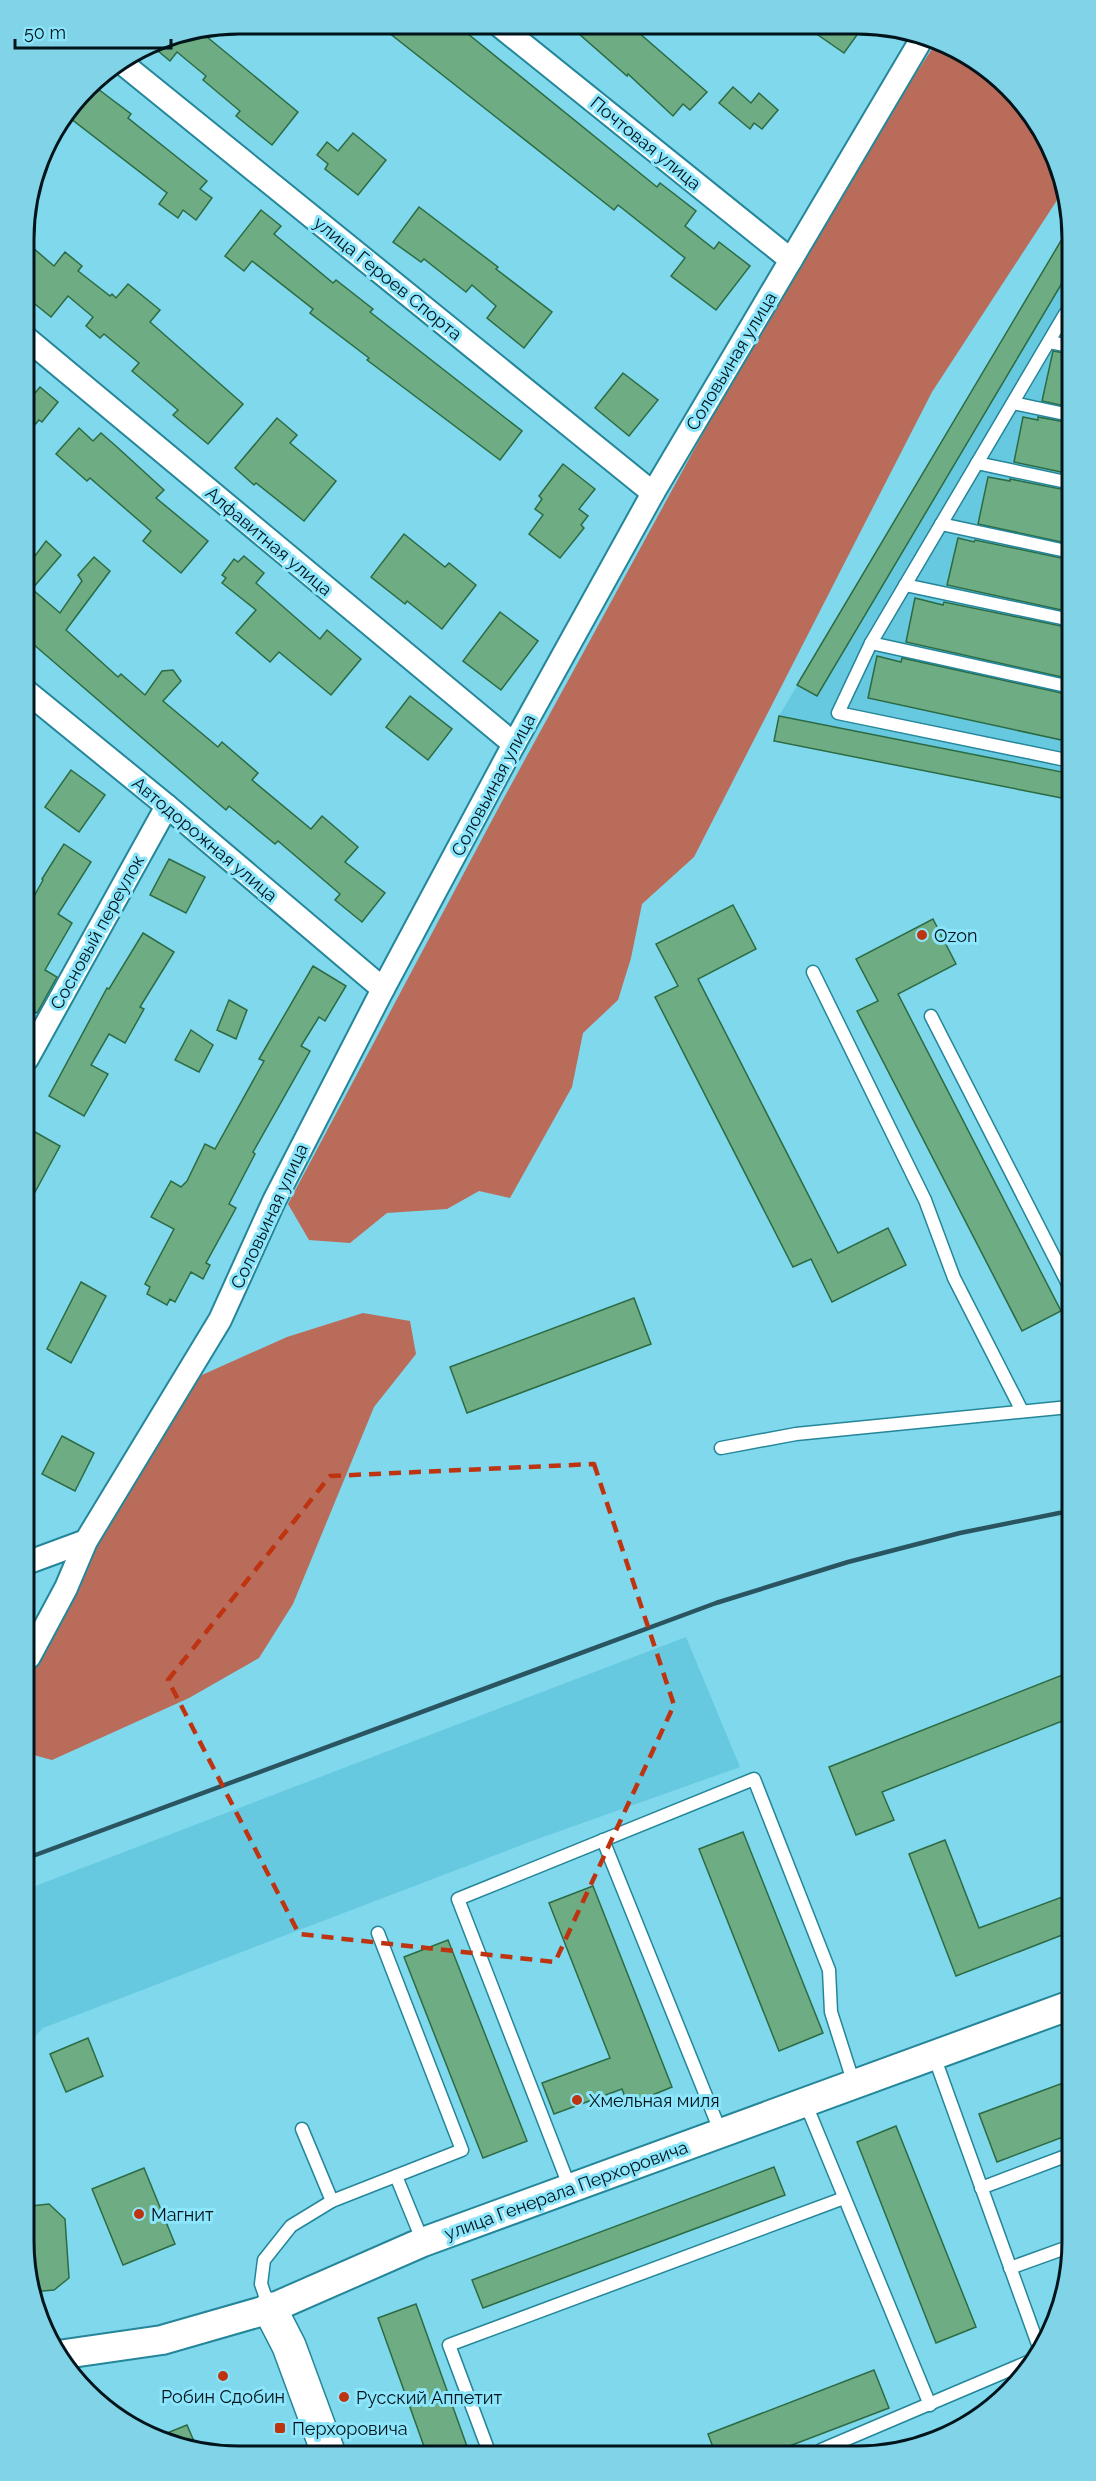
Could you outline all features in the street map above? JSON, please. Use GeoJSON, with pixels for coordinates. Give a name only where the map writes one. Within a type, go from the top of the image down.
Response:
{"type":"FeatureCollection","features":[{"type":"Feature","properties":{"kind":"main road"},"geometry":{"type":"LineString","coordinates":[[270,2309],[289,2346],[326,2446]]}},
{"type":"Feature","properties":{"kind":"street","name":"Почтовая улица"},"geometry":{"type":"LineString","coordinates":[[510,34],[791,260]]}},
{"type":"Feature","properties":{"kind":"street","name":"Соловьиная улица"},"geometry":{"type":"LineString","coordinates":[[34,1647],[66,1588],[86,1541],[220,1320],[274,1201],[383,988],[514,744],[653,493],[919,44]]}},
{"type":"Feature","properties":{"kind":"street","name":"улица Героев Спорта"},"geometry":{"type":"LineString","coordinates":[[128,68],[653,493]]}},
{"type":"Feature","properties":{"kind":"street","name":"Алфавитная улица"},"geometry":{"type":"LineString","coordinates":[[35,345],[514,744]]}},
{"type":"Feature","properties":{"kind":"street","name":"Автодорожная улица"},"geometry":{"type":"LineString","coordinates":[[35,698],[383,988]]}},
{"type":"Feature","properties":{"kind":"street","name":"Сосновый переулок"},"geometry":{"type":"LineString","coordinates":[[35,1045],[167,806]]}},
{"type":"Feature","properties":{"kind":"street"},"geometry":{"type":"LineString","coordinates":[[34,1560],[86,1541]]}},
{"type":"Feature","properties":{"kind":"street","name":"улица Генерала Перхоровича"},"geometry":{"type":"LineString","coordinates":[[68,2353],[162,2340],[270,2309],[423,2242],[1061,2009]]}},
{"type":"Feature","properties":{"kind":"lane"},"geometry":{"type":"LineString","coordinates":[[1062,319],[871,643],[838,713],[1062,759]]}},
{"type":"Feature","properties":{"kind":"lane"},"geometry":{"type":"LineString","coordinates":[[1049,342],[1062,344]]}},
{"type":"Feature","properties":{"kind":"lane"},"geometry":{"type":"LineString","coordinates":[[1013,403],[1062,413]]}},
{"type":"Feature","properties":{"kind":"lane"},"geometry":{"type":"LineString","coordinates":[[977,463],[1062,481]]}},
{"type":"Feature","properties":{"kind":"lane"},"geometry":{"type":"LineString","coordinates":[[941,524],[1062,551]]}},
{"type":"Feature","properties":{"kind":"lane"},"geometry":{"type":"LineString","coordinates":[[905,585],[1062,618]]}},
{"type":"Feature","properties":{"kind":"lane"},"geometry":{"type":"LineString","coordinates":[[871,643],[1062,685]]}},
{"type":"Feature","properties":{"kind":"lane"},"geometry":{"type":"LineString","coordinates":[[813,972],[925,1200],[954,1278],[1022,1411]]}},
{"type":"Feature","properties":{"kind":"lane"},"geometry":{"type":"LineString","coordinates":[[931,1016],[1061,1271]]}},
{"type":"Feature","properties":{"kind":"lane"},"geometry":{"type":"LineString","coordinates":[[721,1448],[796,1434],[1061,1408]]}},
{"type":"Feature","properties":{"kind":"lane"},"geometry":{"type":"LineString","coordinates":[[570,2188],[458,1899],[754,1779],[829,1970],[831,2012],[854,2084]]}},
{"type":"Feature","properties":{"kind":"lane"},"geometry":{"type":"LineString","coordinates":[[603,1840],[721,2133]]}},
{"type":"Feature","properties":{"kind":"lane"},"geometry":{"type":"LineString","coordinates":[[270,2309],[261,2284],[264,2260],[291,2226],[332,2201],[462,2150],[378,1933]]}},
{"type":"Feature","properties":{"kind":"lane"},"geometry":{"type":"LineString","coordinates":[[934,2056],[1036,2340]]}},
{"type":"Feature","properties":{"kind":"lane"},"geometry":{"type":"LineString","coordinates":[[805,2102],[930,2405]]}},
{"type":"Feature","properties":{"kind":"lane"},"geometry":{"type":"LineString","coordinates":[[302,2129],[332,2201]]}},
{"type":"Feature","properties":{"kind":"lane"},"geometry":{"type":"LineString","coordinates":[[981,2188],[1061,2158]]}},
{"type":"Feature","properties":{"kind":"lane"},"geometry":{"type":"LineString","coordinates":[[396,2176],[423,2242]]}},
{"type":"Feature","properties":{"kind":"lane"},"geometry":{"type":"LineString","coordinates":[[487,2446],[449,2344],[844,2198]]}},
{"type":"Feature","properties":{"kind":"lane"},"geometry":{"type":"LineString","coordinates":[[1010,2268],[1061,2250]]}},
{"type":"Feature","properties":{"kind":"lane"},"geometry":{"type":"LineString","coordinates":[[831,2446],[1020,2365]]}},
{"type":"Feature","properties":{"kind":"highlighted area"},"geometry":{"type":"Polygon","coordinates":[[[594,1464],[674,1705],[555,1962],[299,1934],[168,1680],[330,1476],[594,1464]]]}},
{"type":"Feature","properties":{"kind":"shaded area"},"geometry":{"type":"Polygon","coordinates":[[[932,49],[959,62],[981,77],[1019,115],[1046,161],[1057,200],[932,392],[694,857],[642,904],[631,958],[618,1000],[583,1033],[572,1087],[510,1198],[479,1191],[447,1209],[387,1213],[350,1243],[309,1240],[288,1204],[499,807],[731,382],[860,158],[932,49]]]}},
{"type":"Feature","properties":{"kind":"shaded area"},"geometry":{"type":"Polygon","coordinates":[[[1062,239],[1062,798],[774,741],[779,716],[1062,239]]]}},
{"type":"Feature","properties":{"kind":"shaded area"},"geometry":{"type":"Polygon","coordinates":[[[363,1313],[410,1321],[416,1354],[374,1407],[293,1604],[259,1658],[189,1698],[52,1760],[34,1755],[34,1661],[78,1575],[193,1379],[287,1337],[363,1313]]]}},
{"type":"Feature","properties":{"kind":"shaded area"},"geometry":{"type":"Polygon","coordinates":[[[686,1637],[740,1767],[532,1841],[43,2028],[34,2038],[34,1886],[686,1637]]]}},
{"type":"Feature","properties":{"kind":"building"},"geometry":{"type":"Polygon","coordinates":[[[390,34],[468,34],[657,187],[660,183],[696,211],[685,226],[714,249],[719,242],[750,266],[716,310],[671,276],[685,258],[618,205],[614,210],[390,34]]]}},
{"type":"Feature","properties":{"kind":"building"},"geometry":{"type":"Polygon","coordinates":[[[579,34],[640,34],[707,92],[690,110],[683,104],[673,116],[628,74],[627,76],[579,34]]]}},
{"type":"Feature","properties":{"kind":"building"},"geometry":{"type":"Polygon","coordinates":[[[817,34],[858,34],[844,53],[817,34]]]}},
{"type":"Feature","properties":{"kind":"building"},"geometry":{"type":"Polygon","coordinates":[[[207,37],[298,112],[272,145],[236,116],[240,111],[203,80],[206,76],[177,52],[170,61],[158,51],[207,37]]]}},
{"type":"Feature","properties":{"kind":"building"},"geometry":{"type":"Polygon","coordinates":[[[733,87],[751,103],[759,93],[778,110],[762,129],[754,123],[750,129],[719,103],[733,87]]]}},
{"type":"Feature","properties":{"kind":"building"},"geometry":{"type":"Polygon","coordinates":[[[99,90],[131,114],[128,118],[207,181],[200,189],[212,198],[196,220],[183,210],[178,218],[159,204],[167,193],[73,120],[99,90]]]}},
{"type":"Feature","properties":{"kind":"building"},"geometry":{"type":"Polygon","coordinates":[[[353,133],[386,160],[358,195],[325,169],[328,164],[317,155],[327,142],[338,151],[353,133]]]}},
{"type":"Feature","properties":{"kind":"building"},"geometry":{"type":"Polygon","coordinates":[[[419,207],[498,267],[496,269],[552,312],[524,348],[487,318],[496,306],[472,285],[466,292],[424,259],[421,262],[393,242],[419,207]]]}},
{"type":"Feature","properties":{"kind":"building"},"geometry":{"type":"Polygon","coordinates":[[[261,210],[281,226],[274,234],[333,283],[336,280],[373,309],[370,312],[522,431],[500,460],[367,360],[369,358],[310,313],[313,309],[252,261],[244,271],[225,256],[261,210]]]}},
{"type":"Feature","properties":{"kind":"building"},"geometry":{"type":"Polygon","coordinates":[[[1062,239],[1062,283],[817,696],[797,685],[1062,239]]]}},
{"type":"Feature","properties":{"kind":"building"},"geometry":{"type":"Polygon","coordinates":[[[35,250],[54,266],[65,252],[82,266],[78,271],[110,296],[112,294],[116,298],[128,284],[160,310],[150,322],[243,404],[208,444],[173,415],[178,410],[132,371],[139,363],[104,334],[100,338],[86,326],[93,317],[68,296],[51,317],[35,304],[35,250]]]}},
{"type":"Feature","properties":{"kind":"building"},"geometry":{"type":"Polygon","coordinates":[[[1053,351],[1062,352],[1062,405],[1042,401],[1053,351]]]}},
{"type":"Feature","properties":{"kind":"building"},"geometry":{"type":"Polygon","coordinates":[[[623,373],[658,400],[629,436],[595,408],[623,373]]]}},
{"type":"Feature","properties":{"kind":"building"},"geometry":{"type":"Polygon","coordinates":[[[40,387],[58,402],[42,422],[39,420],[35,425],[35,393],[40,387]]]}},
{"type":"Feature","properties":{"kind":"building"},"geometry":{"type":"Polygon","coordinates":[[[1023,417],[1062,421],[1062,472],[1014,462],[1023,417]]]}},
{"type":"Feature","properties":{"kind":"building"},"geometry":{"type":"Polygon","coordinates":[[[277,418],[297,435],[290,443],[336,481],[304,521],[256,483],[254,485],[235,468],[277,418]]]}},
{"type":"Feature","properties":{"kind":"building"},"geometry":{"type":"Polygon","coordinates":[[[79,428],[93,441],[101,433],[117,447],[164,490],[156,498],[208,541],[181,573],[143,541],[151,531],[90,478],[87,481],[56,454],[79,428]]]}},
{"type":"Feature","properties":{"kind":"building"},"geometry":{"type":"Polygon","coordinates":[[[563,464],[595,489],[579,509],[588,516],[581,525],[584,528],[560,558],[529,534],[543,515],[535,509],[542,499],[539,496],[563,464]]]}},
{"type":"Feature","properties":{"kind":"building"},"geometry":{"type":"Polygon","coordinates":[[[988,477],[1062,489],[1062,542],[978,524],[988,477]]]}},
{"type":"Feature","properties":{"kind":"building"},"geometry":{"type":"Polygon","coordinates":[[[404,534],[445,567],[449,563],[476,585],[442,629],[407,601],[405,604],[371,577],[404,534]]]}},
{"type":"Feature","properties":{"kind":"building"},"geometry":{"type":"Polygon","coordinates":[[[958,538],[1062,558],[1062,610],[947,585],[958,538]]]}},
{"type":"Feature","properties":{"kind":"building"},"geometry":{"type":"Polygon","coordinates":[[[46,541],[61,555],[35,586],[35,556],[46,541]]]}},
{"type":"Feature","properties":{"kind":"building"},"geometry":{"type":"Polygon","coordinates":[[[244,556],[264,573],[256,583],[320,639],[327,630],[361,659],[331,695],[279,652],[270,662],[236,633],[256,610],[222,583],[226,578],[222,575],[234,559],[238,562],[244,556]]]}},
{"type":"Feature","properties":{"kind":"building"},"geometry":{"type":"Polygon","coordinates":[[[94,557],[110,571],[66,630],[118,677],[121,674],[145,695],[162,671],[173,670],[181,681],[163,701],[218,747],[222,742],[258,773],[252,780],[311,829],[322,816],[358,847],[345,862],[385,893],[362,922],[335,900],[340,894],[278,841],[275,844],[229,806],[226,810],[35,646],[35,591],[60,613],[82,581],[78,575],[94,557]]]}},
{"type":"Feature","properties":{"kind":"building"},"geometry":{"type":"Polygon","coordinates":[[[915,598],[1062,626],[1062,677],[906,642],[915,598]]]}},
{"type":"Feature","properties":{"kind":"building"},"geometry":{"type":"Polygon","coordinates":[[[500,612],[538,641],[501,690],[463,661],[500,612]]]}},
{"type":"Feature","properties":{"kind":"building"},"geometry":{"type":"Polygon","coordinates":[[[877,656],[901,662],[902,658],[1062,693],[1062,740],[868,698],[877,656]]]}},
{"type":"Feature","properties":{"kind":"building"},"geometry":{"type":"Polygon","coordinates":[[[410,696],[452,729],[428,760],[386,727],[410,696]]]}},
{"type":"Feature","properties":{"kind":"building"},"geometry":{"type":"Polygon","coordinates":[[[779,716],[1062,772],[1062,798],[774,741],[779,716]]]}},
{"type":"Feature","properties":{"kind":"building"},"geometry":{"type":"Polygon","coordinates":[[[71,770],[105,795],[79,832],[45,807],[71,770]]]}},
{"type":"Feature","properties":{"kind":"building"},"geometry":{"type":"Polygon","coordinates":[[[64,844],[91,862],[58,914],[72,923],[45,970],[57,977],[37,1013],[35,1012],[35,895],[64,844]]]}},
{"type":"Feature","properties":{"kind":"building"},"geometry":{"type":"Polygon","coordinates":[[[169,859],[205,877],[186,913],[150,895],[169,859]]]}},
{"type":"Feature","properties":{"kind":"building"},"geometry":{"type":"Polygon","coordinates":[[[733,905],[756,949],[698,979],[838,1253],[888,1228],[906,1265],[832,1302],[811,1259],[793,1267],[655,997],[678,986],[656,944],[733,905]]]}},
{"type":"Feature","properties":{"kind":"building"},"geometry":{"type":"Polygon","coordinates":[[[933,919],[956,964],[898,994],[1061,1311],[1022,1331],[857,1011],[878,1001],[856,959],[933,919]]]}},
{"type":"Feature","properties":{"kind":"building"},"geometry":{"type":"Polygon","coordinates":[[[143,933],[174,952],[140,1007],[144,1009],[125,1043],[109,1034],[91,1065],[108,1074],[84,1116],[49,1096],[107,988],[109,989],[143,933]]]}},
{"type":"Feature","properties":{"kind":"building"},"geometry":{"type":"Polygon","coordinates":[[[313,966],[346,986],[325,1021],[319,1017],[301,1046],[310,1051],[253,1152],[255,1154],[229,1204],[236,1208],[206,1263],[210,1265],[203,1279],[191,1272],[175,1302],[170,1299],[167,1305],[147,1294],[150,1287],[145,1284],[174,1229],[151,1217],[171,1181],[181,1187],[187,1181],[205,1144],[215,1149],[264,1061],[259,1059],[313,966]]]}},
{"type":"Feature","properties":{"kind":"building"},"geometry":{"type":"Polygon","coordinates":[[[229,1000],[247,1010],[236,1039],[217,1030],[229,1000]]]}},
{"type":"Feature","properties":{"kind":"building"},"geometry":{"type":"Polygon","coordinates":[[[191,1030],[213,1045],[199,1072],[175,1060],[191,1030]]]}},
{"type":"Feature","properties":{"kind":"building"},"geometry":{"type":"Polygon","coordinates":[[[35,1132],[60,1146],[35,1193],[35,1132]]]}},
{"type":"Feature","properties":{"kind":"building"},"geometry":{"type":"Polygon","coordinates":[[[81,1282],[106,1296],[71,1363],[47,1349],[81,1282]]]}},
{"type":"Feature","properties":{"kind":"building"},"geometry":{"type":"Polygon","coordinates":[[[634,1298],[651,1344],[467,1413],[450,1367],[634,1298]]]}},
{"type":"Feature","properties":{"kind":"building"},"geometry":{"type":"Polygon","coordinates":[[[62,1436],[94,1453],[75,1491],[42,1474],[62,1436]]]}},
{"type":"Feature","properties":{"kind":"building"},"geometry":{"type":"Polygon","coordinates":[[[1061,1675],[1061,1721],[882,1792],[894,1820],[856,1835],[829,1767],[1061,1675]]]}},
{"type":"Feature","properties":{"kind":"building"},"geometry":{"type":"Polygon","coordinates":[[[743,1832],[823,2033],[779,2051],[699,1849],[743,1832]]]}},
{"type":"Feature","properties":{"kind":"building"},"geometry":{"type":"Polygon","coordinates":[[[945,1840],[979,1928],[1061,1897],[1061,1935],[956,1976],[909,1854],[945,1840]]]}},
{"type":"Feature","properties":{"kind":"building"},"geometry":{"type":"Polygon","coordinates":[[[593,1886],[672,2087],[628,2105],[622,2089],[554,2114],[542,2083],[610,2058],[549,1903],[593,1886]]]}},
{"type":"Feature","properties":{"kind":"building"},"geometry":{"type":"Polygon","coordinates":[[[448,1940],[527,2141],[483,2158],[404,1957],[448,1940]]]}},
{"type":"Feature","properties":{"kind":"building"},"geometry":{"type":"Polygon","coordinates":[[[88,2038],[103,2076],[66,2092],[50,2054],[88,2038]]]}},
{"type":"Feature","properties":{"kind":"building"},"geometry":{"type":"Polygon","coordinates":[[[1061,2084],[1061,2138],[997,2162],[979,2114],[1061,2084]]]}},
{"type":"Feature","properties":{"kind":"building"},"geometry":{"type":"Polygon","coordinates":[[[896,2126],[976,2327],[936,2343],[857,2142],[896,2126]]]}},
{"type":"Feature","properties":{"kind":"building"},"geometry":{"type":"Polygon","coordinates":[[[774,2167],[785,2195],[483,2308],[472,2280],[774,2167]]]}},
{"type":"Feature","properties":{"kind":"building"},"geometry":{"type":"Polygon","coordinates":[[[144,2168],[175,2244],[123,2265],[92,2189],[144,2168]]]}},
{"type":"Feature","properties":{"kind":"building"},"geometry":{"type":"Polygon","coordinates":[[[49,2204],[65,2219],[69,2278],[54,2290],[40,2291],[36,2268],[34,2206],[49,2204]]]}},
{"type":"Feature","properties":{"kind":"building"},"geometry":{"type":"Polygon","coordinates":[[[416,2304],[467,2446],[424,2446],[378,2318],[416,2304]]]}},
{"type":"Feature","properties":{"kind":"building"},"geometry":{"type":"Polygon","coordinates":[[[874,2370],[889,2408],[789,2446],[712,2446],[708,2434],[874,2370]]]}},
{"type":"Feature","properties":{"kind":"building"},"geometry":{"type":"Polygon","coordinates":[[[187,2425],[194,2441],[174,2436],[167,2433],[187,2425]]]}},
{"type":"Feature","properties":{"kind":"railway"},"geometry":{"type":"LineString","coordinates":[[34,1855],[716,1603],[848,1562],[960,1533],[1061,1513]]}},
{"type":"Feature","properties":{"kind":"place","name":"Ozon"},"geometry":{"type":"Point","coordinates":[922,935]}},
{"type":"Feature","properties":{"kind":"place","name":"Хмельная миля"},"geometry":{"type":"Point","coordinates":[577,2100]}},
{"type":"Feature","properties":{"kind":"place","name":"Магнит"},"geometry":{"type":"Point","coordinates":[139,2214]}},
{"type":"Feature","properties":{"kind":"place","name":"Робин Сдобин"},"geometry":{"type":"Point","coordinates":[223,2376]}},
{"type":"Feature","properties":{"kind":"place","name":"Русский Аппетит"},"geometry":{"type":"Point","coordinates":[344,2397]}},
{"type":"Feature","properties":{"kind":"place","name":"Перхоровича"},"geometry":{"type":"Point","coordinates":[280,2428]}}]}
